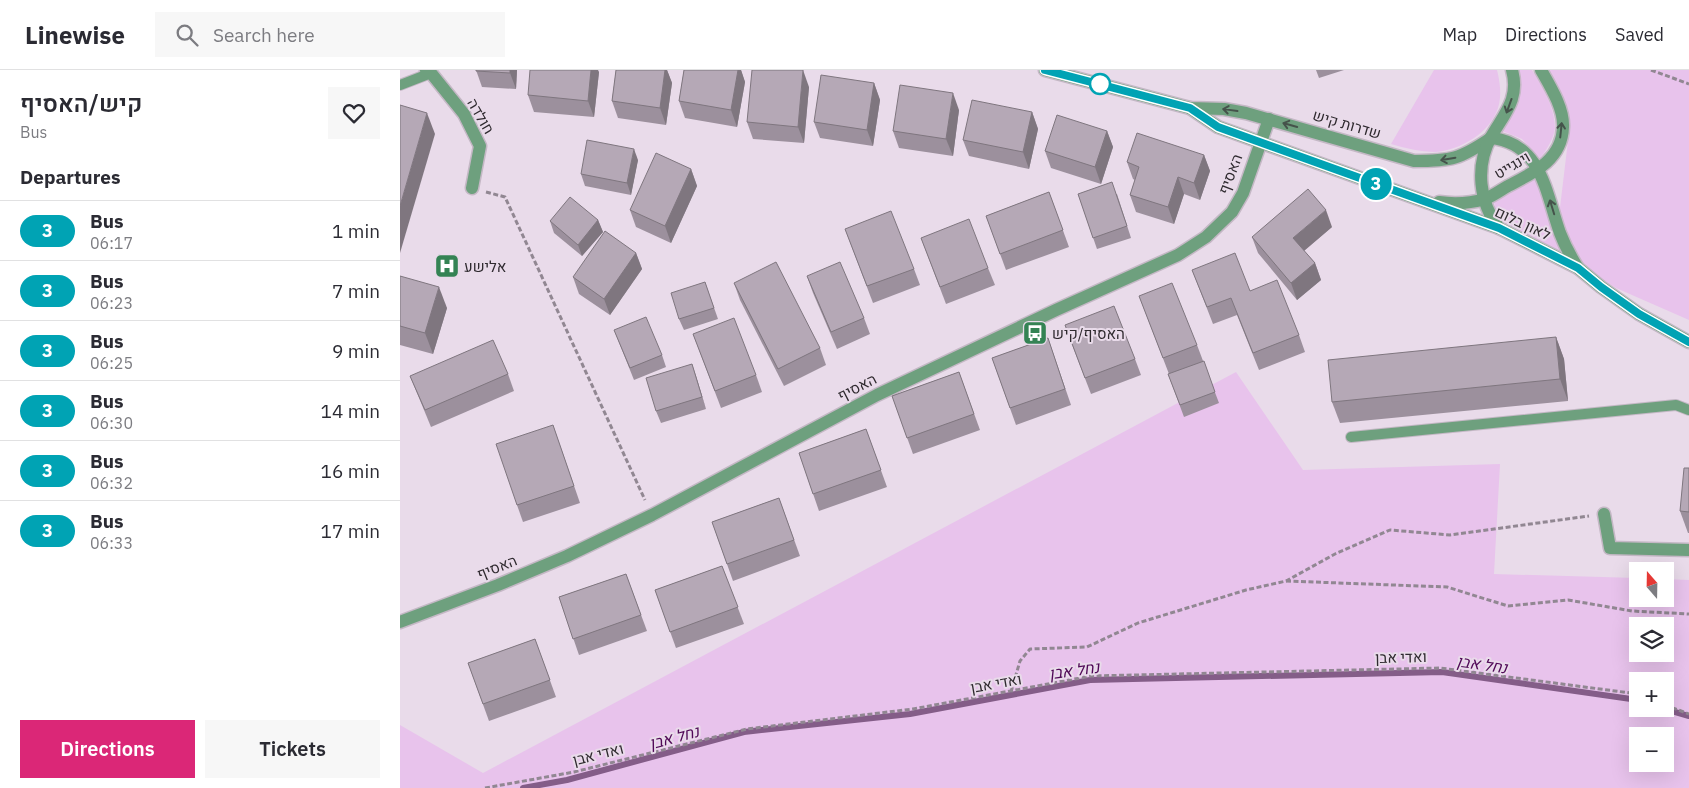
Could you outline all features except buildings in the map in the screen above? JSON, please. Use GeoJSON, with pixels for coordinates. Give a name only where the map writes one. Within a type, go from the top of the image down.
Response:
{"type":"FeatureCollection","features":[{"type":"Feature","properties":{"kind":"street","name":"שדרות קיש"},"geometry":{"type":"LineString","coordinates":[[1045,70],[1190,108],[1224,109],[1269,119],[1414,161],[1442,161],[1458,158],[1491,138]]}},
{"type":"Feature","properties":{"kind":"street"},"geometry":{"type":"LineString","coordinates":[[1499,228],[1493,220],[1484,199],[1480,174],[1484,155],[1491,138],[1511,106],[1513,91],[1512,70]]}},
{"type":"Feature","properties":{"kind":"street","name":"וינגייט"},"geometry":{"type":"LineString","coordinates":[[1424,201],[1447,203],[1484,199],[1538,170],[1551,159],[1559,146],[1563,128],[1561,112],[1541,70]]}},
{"type":"Feature","properties":{"kind":"street","name":"חולדה"},"geometry":{"type":"LineString","coordinates":[[428,71],[464,114],[480,146],[472,188]]}},
{"type":"Feature","properties":{"kind":"street","name":"שדרות קיש"},"geometry":{"type":"LineString","coordinates":[[1190,108],[1218,127],[1424,201]]}},
{"type":"Feature","properties":{"kind":"street","name":"האסיף"},"geometry":{"type":"LineString","coordinates":[[400,622],[568,556],[652,514],[877,395],[1056,310],[1178,255],[1206,237],[1232,212],[1243,193],[1269,119]]}},
{"type":"Feature","properties":{"kind":"street","name":"לאון בלום"},"geometry":{"type":"LineString","coordinates":[[1491,138],[1512,142],[1529,155],[1547,190],[1560,233],[1578,268]]}},
{"type":"Feature","properties":{"kind":"street","name":"לאון בלום"},"geometry":{"type":"LineString","coordinates":[[1424,201],[1499,228],[1578,268],[1639,314],[1689,342]]}},
{"type":"Feature","properties":{"kind":"street"},"geometry":{"type":"LineString","coordinates":[[1604,514],[1610,548],[1689,550]]}},
{"type":"Feature","properties":{"kind":"lane"},"geometry":{"type":"LineString","coordinates":[[400,85],[428,71]]}},
{"type":"Feature","properties":{"kind":"lane"},"geometry":{"type":"LineString","coordinates":[[1351,437],[1676,405],[1689,410]]}},
{"type":"Feature","properties":{"kind":"path"},"geometry":{"type":"LineString","coordinates":[[1651,70],[1689,84]]}},
{"type":"Feature","properties":{"kind":"path"},"geometry":{"type":"LineString","coordinates":[[472,188],[505,197],[652,514]]}},
{"type":"Feature","properties":{"kind":"path"},"geometry":{"type":"LineString","coordinates":[[1286,581],[1336,554],[1390,530],[1450,535],[1604,514]]}},
{"type":"Feature","properties":{"kind":"path"},"geometry":{"type":"LineString","coordinates":[[1011,692],[1020,662],[1030,649],[1087,647],[1138,623],[1246,590],[1286,581],[1447,587],[1508,606],[1568,600],[1632,611],[1689,614]]}},
{"type":"Feature","properties":{"kind":"path","name":"ואדי אבן"},"geometry":{"type":"LineString","coordinates":[[485,788],[574,772],[747,729],[913,709],[1091,676],[1440,668],[1629,693]]}},
{"type":"Feature","properties":{"kind":"path"},"geometry":{"type":"LineString","coordinates":[[1674,708],[1689,714]]}},
{"type":"Feature","properties":{"kind":"shaded area"},"geometry":{"type":"Polygon","coordinates":[[[1434,70],[1497,70],[1500,84],[1500,99],[1494,117],[1473,139],[1445,151],[1424,151],[1391,144],[1434,70]]]}},
{"type":"Feature","properties":{"kind":"shaded area"},"geometry":{"type":"Polygon","coordinates":[[[1518,70],[1532,70],[1544,90],[1553,112],[1555,128],[1553,136],[1540,159],[1522,139],[1502,131],[1516,109],[1520,96],[1518,70]]]}},
{"type":"Feature","properties":{"kind":"shaded area"},"geometry":{"type":"Polygon","coordinates":[[[1548,70],[1689,70],[1689,320],[1616,288],[1583,267],[1569,243],[1559,216],[1570,124],[1548,70]]]}},
{"type":"Feature","properties":{"kind":"shaded area"},"geometry":{"type":"Polygon","coordinates":[[[1535,179],[1562,254],[1504,225],[1495,209],[1494,202],[1535,179]]]}},
{"type":"Feature","properties":{"kind":"shaded area"},"geometry":{"type":"Polygon","coordinates":[[[1236,372],[1303,470],[1500,464],[1494,574],[1629,578],[1629,608],[1674,608],[1674,579],[1689,580],[1689,788],[400,788],[400,725],[483,773],[1236,372]]]}},
{"type":"Feature","properties":{"kind":"waterway","name":"נחל אבן"},"geometry":{"type":"LineString","coordinates":[[523,788],[567,780],[744,732],[910,714],[1090,680],[1442,672],[1629,699]]}},
{"type":"Feature","properties":{"kind":"waterway","name":"נחל אבן"},"geometry":{"type":"LineString","coordinates":[[1674,712],[1689,716]]}},
{"type":"Feature","properties":{"kind":"bus line","name":"3"},"geometry":{"type":"LineString","coordinates":[[1045,70],[1190,108],[1218,127],[1499,228],[1578,268],[1639,314],[1689,342]]}},
{"type":"Feature","properties":{"kind":"place","name":"אלישע"},"geometry":{"type":"Point","coordinates":[447,266]}},
{"type":"Feature","properties":{"kind":"place","name":"האסיף/קיש"},"geometry":{"type":"Point","coordinates":[1035,333]}}]}
